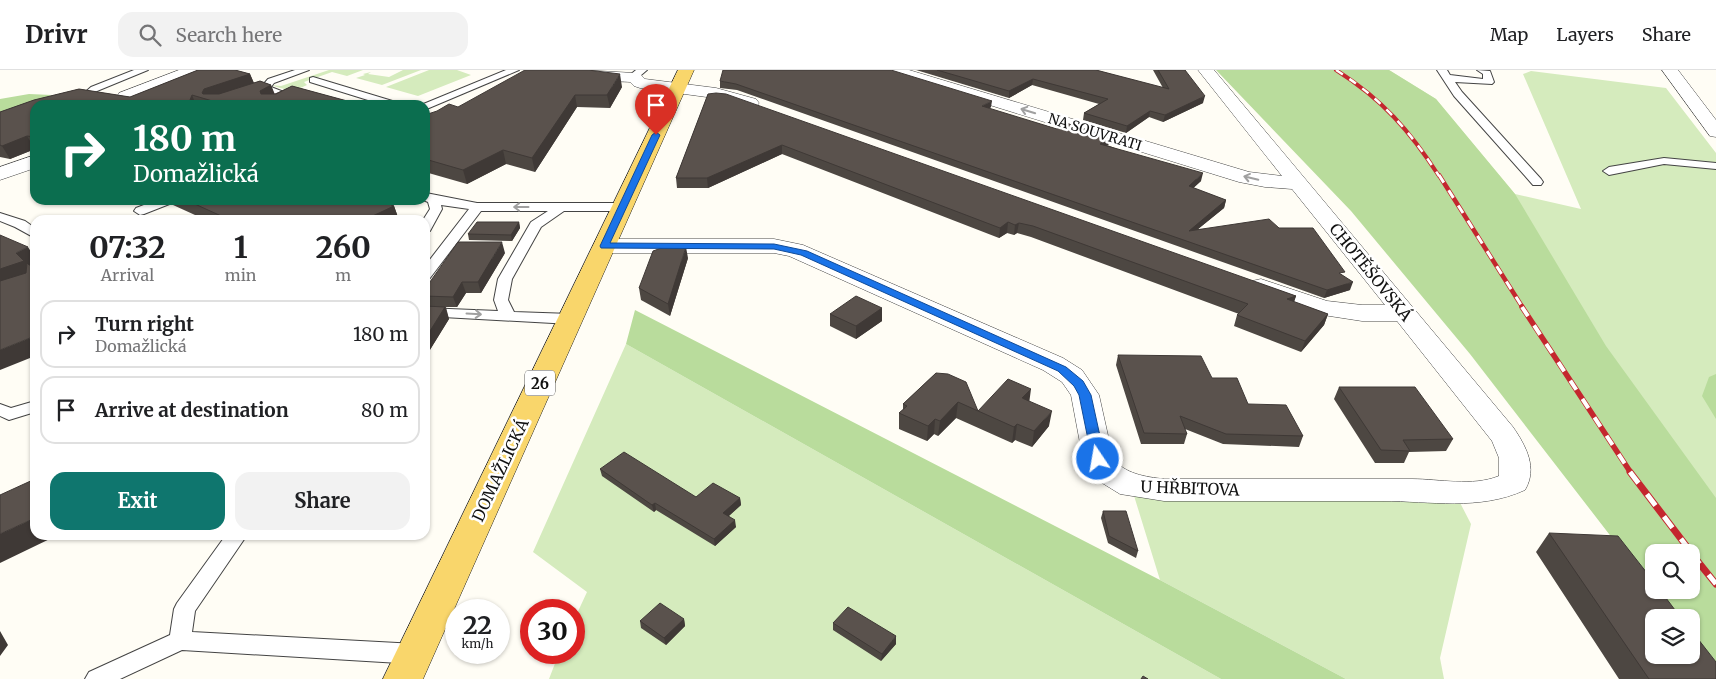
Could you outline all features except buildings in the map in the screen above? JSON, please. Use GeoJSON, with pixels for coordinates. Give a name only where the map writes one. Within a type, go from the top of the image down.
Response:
{"type":"FeatureCollection","features":[{"type":"Feature","properties":{"kind":"main road","name":"DOMAŽLICKÁ"},"geometry":{"type":"LineString","coordinates":[[404,679],[682,79]]}},
{"type":"Feature","properties":{"kind":"street"},"geometry":{"type":"LineString","coordinates":[[120,98],[193,70]]}},
{"type":"Feature","properties":{"kind":"street"},"geometry":{"type":"LineString","coordinates":[[588,70],[608,76],[639,74],[640,82],[682,79],[768,110]]}},
{"type":"Feature","properties":{"kind":"street","name":"NA SOUVRATI"},"geometry":{"type":"LineString","coordinates":[[892,70],[1246,178],[1265,182],[1299,183]]}},
{"type":"Feature","properties":{"kind":"street","name":"CHOTĚŠOVSKÁ"},"geometry":{"type":"LineString","coordinates":[[1206,70],[1497,427],[1514,451],[1516,466],[1514,482]]}},
{"type":"Feature","properties":{"kind":"street"},"geometry":{"type":"LineString","coordinates":[[1670,70],[1716,132]]}},
{"type":"Feature","properties":{"kind":"street"},"geometry":{"type":"LineString","coordinates":[[0,174],[30,164]]}},
{"type":"Feature","properties":{"kind":"street","name":"U HŘBITOVA"},"geometry":{"type":"LineString","coordinates":[[604,246],[774,246],[795,250],[1053,364],[1072,376],[1085,395],[1098,459],[1105,470],[1131,486],[1164,490],[1420,490],[1455,493],[1502,488],[1514,482]]}},
{"type":"Feature","properties":{"kind":"street"},"geometry":{"type":"LineString","coordinates":[[1238,278],[1323,308],[1362,313],[1403,313]]}},
{"type":"Feature","properties":{"kind":"lane"},"geometry":{"type":"LineString","coordinates":[[120,98],[83,95],[143,70]]}},
{"type":"Feature","properties":{"kind":"lane"},"geometry":{"type":"LineString","coordinates":[[284,100],[289,95],[261,89],[271,81],[304,70]]}},
{"type":"Feature","properties":{"kind":"lane"},"geometry":{"type":"LineString","coordinates":[[430,104],[514,70]]}},
{"type":"Feature","properties":{"kind":"lane"},"geometry":{"type":"LineString","coordinates":[[1444,74],[1489,82],[1487,73],[1482,70]]}},
{"type":"Feature","properties":{"kind":"lane"},"geometry":{"type":"LineString","coordinates":[[1444,74],[1458,94],[1536,182]]}},
{"type":"Feature","properties":{"kind":"lane"},"geometry":{"type":"LineString","coordinates":[[310,85],[323,84],[378,100]]}},
{"type":"Feature","properties":{"kind":"lane"},"geometry":{"type":"LineString","coordinates":[[1609,171],[1664,161],[1716,166]]}},
{"type":"Feature","properties":{"kind":"lane"},"geometry":{"type":"LineString","coordinates":[[430,198],[477,207],[622,206]]}},
{"type":"Feature","properties":{"kind":"lane"},"geometry":{"type":"LineString","coordinates":[[430,198],[436,210],[430,220]]}},
{"type":"Feature","properties":{"kind":"lane"},"geometry":{"type":"LineString","coordinates":[[140,211],[155,205]]}},
{"type":"Feature","properties":{"kind":"lane"},"geometry":{"type":"LineString","coordinates":[[430,267],[477,207]]}},
{"type":"Feature","properties":{"kind":"lane"},"geometry":{"type":"LineString","coordinates":[[508,316],[501,300],[505,279],[536,225],[561,207]]}},
{"type":"Feature","properties":{"kind":"lane"},"geometry":{"type":"LineString","coordinates":[[0,217],[20,224],[30,231]]}},
{"type":"Feature","properties":{"kind":"lane"},"geometry":{"type":"LineString","coordinates":[[448,246],[466,246]]}},
{"type":"Feature","properties":{"kind":"lane"},"geometry":{"type":"LineString","coordinates":[[504,247],[522,247]]}},
{"type":"Feature","properties":{"kind":"lane"},"geometry":{"type":"LineString","coordinates":[[430,312],[571,319]]}},
{"type":"Feature","properties":{"kind":"lane"},"geometry":{"type":"LineString","coordinates":[[0,409],[9,414],[30,408]]}},
{"type":"Feature","properties":{"kind":"lane"},"geometry":{"type":"LineString","coordinates":[[180,641],[185,609],[233,540]]}},
{"type":"Feature","properties":{"kind":"lane"},"geometry":{"type":"LineString","coordinates":[[97,679],[180,641],[416,654]]}},
{"type":"Feature","properties":{"kind":"green space"},"geometry":{"type":"Polygon","coordinates":[[[329,70],[363,70],[347,76],[332,72],[304,82],[307,85],[293,89],[271,85],[281,86],[329,70]]]}},
{"type":"Feature","properties":{"kind":"green space"},"geometry":{"type":"Polygon","coordinates":[[[403,70],[421,70],[382,85],[356,78],[371,72],[368,74],[389,77],[403,70]]]}},
{"type":"Feature","properties":{"kind":"green space"},"geometry":{"type":"Polygon","coordinates":[[[429,70],[457,70],[471,75],[418,96],[386,87],[429,70]]]}},
{"type":"Feature","properties":{"kind":"green space"},"geometry":{"type":"Polygon","coordinates":[[[1216,70],[1389,70],[1436,99],[1515,194],[1606,346],[1716,498],[1716,679],[1700,664],[1700,609],[1661,609],[1659,599],[1700,599],[1700,544],[1645,544],[1645,581],[1470,354],[1351,211],[1216,70]]]}},
{"type":"Feature","properties":{"kind":"green space"},"geometry":{"type":"Polygon","coordinates":[[[1389,70],[1436,99],[1515,194],[1581,209],[1523,74],[1531,71],[1666,88],[1716,153],[1716,679],[1700,664],[1700,609],[1676,609],[1659,599],[1700,599],[1700,544],[1645,544],[1645,580],[1514,409],[1389,70]]]}},
{"type":"Feature","properties":{"kind":"green space"},"geometry":{"type":"Polygon","coordinates":[[[29,94],[52,95],[30,100],[30,102],[0,112],[0,99],[29,94]]]}},
{"type":"Feature","properties":{"kind":"green space"},"geometry":{"type":"Polygon","coordinates":[[[635,310],[1160,580],[1346,679],[1221,679],[626,344],[635,310]]]}},
{"type":"Feature","properties":{"kind":"green space"},"geometry":{"type":"Polygon","coordinates":[[[626,344],[1221,679],[549,679],[555,664],[585,664],[584,599],[587,592],[533,552],[626,344]]]}},
{"type":"Feature","properties":{"kind":"green space"},"geometry":{"type":"Polygon","coordinates":[[[1716,374],[1716,419],[1702,396],[1709,377],[1716,374]]]}},
{"type":"Feature","properties":{"kind":"green space"},"geometry":{"type":"Polygon","coordinates":[[[1131,486],[1455,493],[1471,524],[1440,658],[1444,679],[1346,679],[1160,580],[1131,486]]]}},
{"type":"Feature","properties":{"kind":"railway"},"geometry":{"type":"LineString","coordinates":[[1336,70],[1367,92],[1394,117],[1406,130],[1439,176]]}},
{"type":"Feature","properties":{"kind":"railway"},"geometry":{"type":"LineString","coordinates":[[1439,175],[1523,308]]}},
{"type":"Feature","properties":{"kind":"railway"},"geometry":{"type":"LineString","coordinates":[[1522,307],[1631,473]]}},
{"type":"Feature","properties":{"kind":"railway"},"geometry":{"type":"LineString","coordinates":[[1630,472],[1685,544]]}},
{"type":"Feature","properties":{"kind":"railway"},"geometry":{"type":"LineString","coordinates":[[1700,564],[1716,584]]}},
{"type":"Feature","properties":{"kind":"route"},"geometry":{"type":"LineString","coordinates":[[656,135],[604,246],[774,246],[804,253],[1053,364],[1072,376],[1085,395],[1098,459]]}}]}
